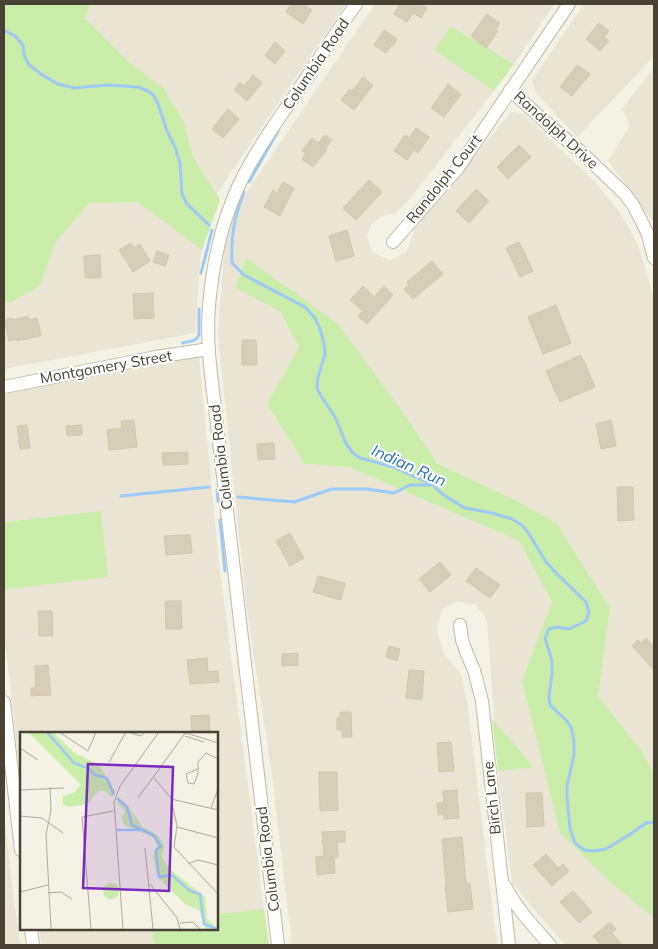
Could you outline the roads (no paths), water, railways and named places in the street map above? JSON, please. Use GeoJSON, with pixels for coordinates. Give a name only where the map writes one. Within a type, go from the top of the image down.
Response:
{"type":"FeatureCollection","features":[{"type":"Feature","properties":{"kind":"street","name":"Columbia Road"},"geometry":{"type":"LineString","coordinates":[[278,945],[208,349],[209,308],[212,280],[220,242],[233,198],[274,126],[356,4]]}},
{"type":"Feature","properties":{"kind":"street","name":"Randolph Drive"},"geometry":{"type":"LineString","coordinates":[[569,4],[510,90],[580,151],[625,194],[634,205],[653,250]]}},
{"type":"Feature","properties":{"kind":"street","name":"Randolph Court"},"geometry":{"type":"LineString","coordinates":[[393,242],[458,168],[510,90]]}},
{"type":"Feature","properties":{"kind":"street","name":"Montgomery Street"},"geometry":{"type":"LineString","coordinates":[[4,387],[156,356],[208,349]]}},
{"type":"Feature","properties":{"kind":"street","name":"Birch Lane"},"geometry":{"type":"LineString","coordinates":[[460,625],[462,640],[476,675],[482,701],[509,945]]}},
{"type":"Feature","properties":{"kind":"street"},"geometry":{"type":"LineString","coordinates":[[4,702],[20,841]]}},
{"type":"Feature","properties":{"kind":"street"},"geometry":{"type":"LineString","coordinates":[[501,879],[509,895],[526,918],[550,945]]}},
{"type":"Feature","properties":{"kind":"street"},"geometry":{"type":"LineString","coordinates":[[30,929],[33,945]]}},
{"type":"Feature","properties":{"kind":"waterway","name":"Indian Run"},"geometry":{"type":"LineString","coordinates":[[4,31],[15,36],[23,45],[24,55],[29,65],[58,84],[74,88],[108,85],[138,87],[154,96],[180,163],[182,194],[187,204],[209,225]]}},
{"type":"Feature","properties":{"kind":"waterway"},"geometry":{"type":"LineString","coordinates":[[299,99],[316,75]]}},
{"type":"Feature","properties":{"kind":"waterway"},"geometry":{"type":"LineString","coordinates":[[249,182],[278,131]]}},
{"type":"Feature","properties":{"kind":"waterway","name":"Indian Run"},"geometry":{"type":"LineString","coordinates":[[244,192],[234,227],[232,263],[244,275],[305,307],[315,318],[324,343],[325,354],[318,377],[317,388],[335,417],[345,442],[353,453],[360,458],[393,467],[433,485],[442,494],[465,508],[492,513],[512,519],[522,525],[546,562],[586,602],[589,612],[586,621],[569,629],[556,627],[549,629],[545,638],[552,661],[550,705],[571,727],[574,740],[574,755],[567,786],[567,796],[570,829],[575,843],[584,850],[606,849],[646,823],[654,822]]}},
{"type":"Feature","properties":{"kind":"waterway"},"geometry":{"type":"LineString","coordinates":[[201,273],[212,230]]}},
{"type":"Feature","properties":{"kind":"waterway"},"geometry":{"type":"LineString","coordinates":[[183,343],[194,340],[199,335],[199,309]]}},
{"type":"Feature","properties":{"kind":"waterway"},"geometry":{"type":"LineString","coordinates":[[238,497],[294,502],[332,489],[367,489],[394,493],[410,485],[430,485]]}},
{"type":"Feature","properties":{"kind":"waterway"},"geometry":{"type":"LineString","coordinates":[[121,496],[209,487]]}},
{"type":"Feature","properties":{"kind":"waterway"},"geometry":{"type":"LineString","coordinates":[[217,490],[218,501]]}},
{"type":"Feature","properties":{"kind":"waterway"},"geometry":{"type":"LineString","coordinates":[[220,520],[225,571]]}}]}
